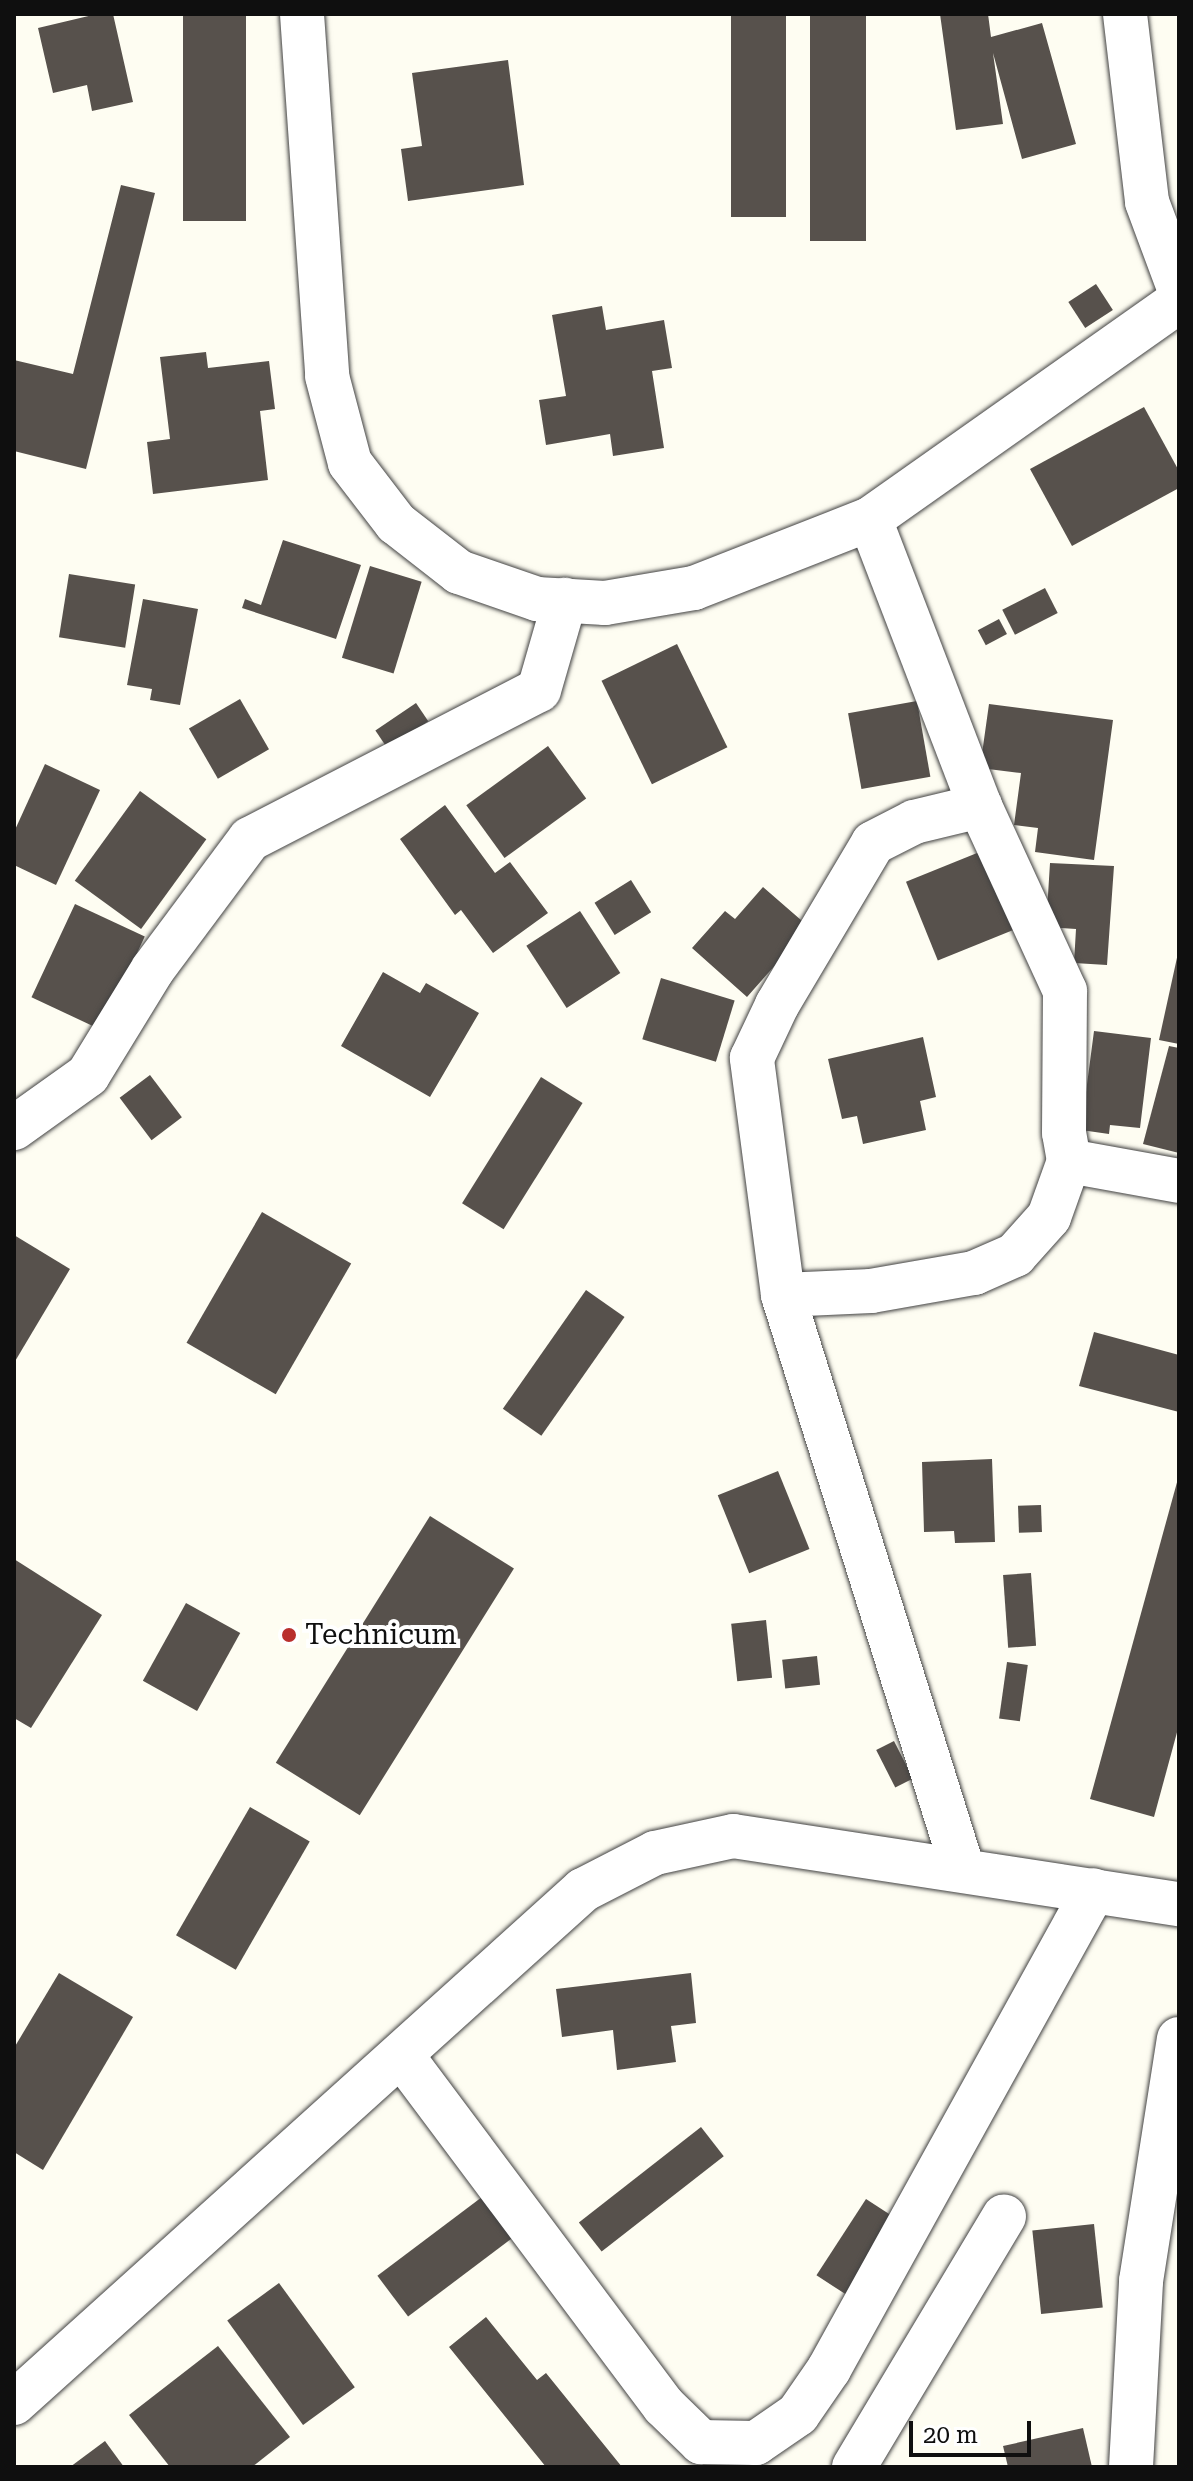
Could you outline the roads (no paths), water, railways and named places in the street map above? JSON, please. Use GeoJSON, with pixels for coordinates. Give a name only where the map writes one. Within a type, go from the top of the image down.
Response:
{"type":"FeatureCollection","features":[{"type":"Feature","properties":{"kind":"street"},"geometry":{"type":"LineString","coordinates":[[302,14],[327,376],[350,463],[396,523],[459,572],[537,599],[605,603],[694,588],[870,519],[1179,301]]}},
{"type":"Feature","properties":{"kind":"street"},"geometry":{"type":"LineString","coordinates":[[1125,14],[1147,202],[1179,288]]}},
{"type":"Feature","properties":{"kind":"street"},"geometry":{"type":"LineString","coordinates":[[783,1295],[871,1291],[974,1273],[1015,1255],[1049,1217],[1069,1161],[1064,1133],[1065,991],[980,806],[870,519]]}},
{"type":"Feature","properties":{"kind":"street"},"geometry":{"type":"LineString","coordinates":[[14,1128],[88,1075],[153,969],[250,839],[539,690],[565,600]]}},
{"type":"Feature","properties":{"kind":"street"},"geometry":{"type":"LineString","coordinates":[[962,1867],[783,1295],[752,1058],[777,1005],[873,843],[914,822],[980,806]]}},
{"type":"Feature","properties":{"kind":"street"},"geometry":{"type":"LineString","coordinates":[[1069,1161],[1179,1181]]}},
{"type":"Feature","properties":{"kind":"street"},"geometry":{"type":"LineString","coordinates":[[14,2403],[583,1890],[655,1853],[733,1836],[962,1867],[1179,1904]]}},
{"type":"Feature","properties":{"kind":"street"},"geometry":{"type":"LineString","coordinates":[[402,2056],[664,2406],[701,2442],[756,2443],[798,2414],[829,2369],[1094,1890]]}},
{"type":"Feature","properties":{"kind":"street"},"geometry":{"type":"LineString","coordinates":[[1131,2467],[1141,2281],[1172,2139],[1179,2039]]}},
{"type":"Feature","properties":{"kind":"street"},"geometry":{"type":"LineString","coordinates":[[854,2467],[1004,2216]]}},
{"type":"Feature","properties":{"kind":"place","name":"Technicum"},"geometry":{"type":"Point","coordinates":[289,1635]}}]}
